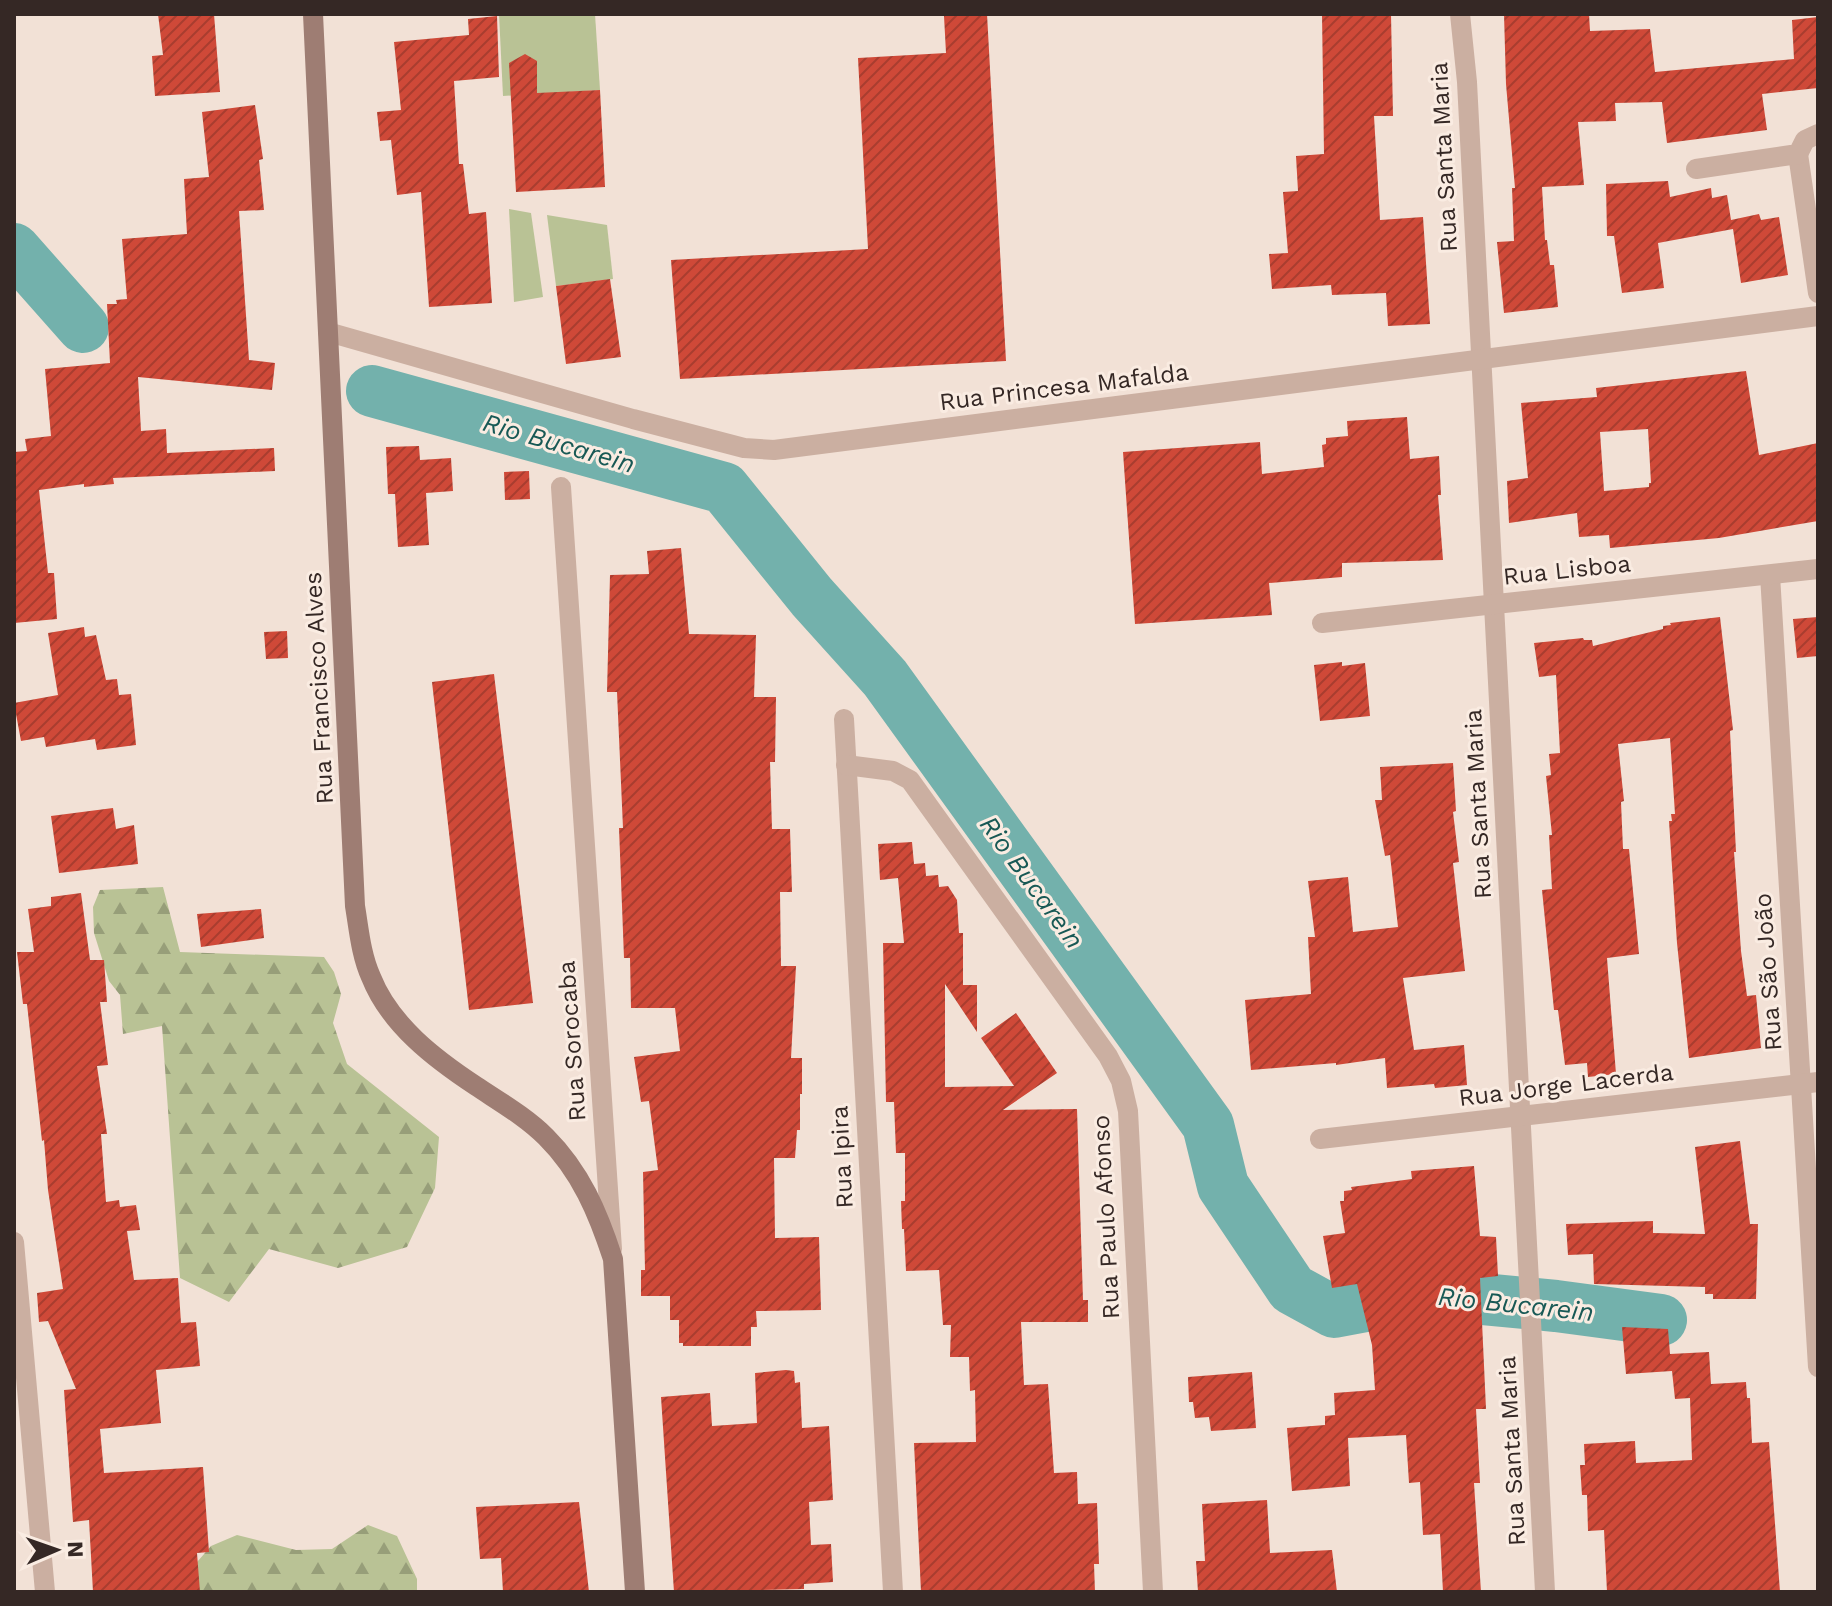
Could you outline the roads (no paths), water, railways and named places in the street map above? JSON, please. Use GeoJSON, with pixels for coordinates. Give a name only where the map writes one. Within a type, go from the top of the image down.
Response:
{"type":"FeatureCollection","features":[{"type":"Feature","properties":{"kind":"main road","name":"Rua Francisco Alves"},"geometry":{"type":"LineString","coordinates":[[313,14],[355,906],[361,946],[371,979],[415,1040],[441,1063],[544,1134],[565,1158],[585,1187],[613,1259]]}},
{"type":"Feature","properties":{"kind":"main road","name":"Rua Sorocaba"},"geometry":{"type":"LineString","coordinates":[[613,1259],[635,1592]]}},
{"type":"Feature","properties":{"kind":"street","name":"Rua Santa Maria"},"geometry":{"type":"LineString","coordinates":[[1460,14],[1467,82],[1545,1592]]}},
{"type":"Feature","properties":{"kind":"street"},"geometry":{"type":"LineString","coordinates":[[1818,134],[1805,140],[1798,154],[1818,293]]}},
{"type":"Feature","properties":{"kind":"street"},"geometry":{"type":"LineString","coordinates":[[1696,169],[1798,154]]}},
{"type":"Feature","properties":{"kind":"street","name":"Rua Princesa Mafalda"},"geometry":{"type":"LineString","coordinates":[[328,332],[633,419],[744,448],[774,450],[1818,316]]}},
{"type":"Feature","properties":{"kind":"street","name":"Rua Sorocaba"},"geometry":{"type":"LineString","coordinates":[[561,487],[613,1259]]}},
{"type":"Feature","properties":{"kind":"street","name":"Rua Lisboa"},"geometry":{"type":"LineString","coordinates":[[1322,623],[1818,569]]}},
{"type":"Feature","properties":{"kind":"street","name":"Rua São João"},"geometry":{"type":"LineString","coordinates":[[1770,575],[1809,1083],[1818,1367]]}},
{"type":"Feature","properties":{"kind":"street","name":"Rua Ipira"},"geometry":{"type":"LineString","coordinates":[[844,719],[893,1592]]}},
{"type":"Feature","properties":{"kind":"street","name":"Rua Paulo Afonso"},"geometry":{"type":"LineString","coordinates":[[846,765],[893,771],[910,780],[1108,1056],[1121,1081],[1128,1111],[1153,1592]]}},
{"type":"Feature","properties":{"kind":"street","name":"Rua Jorge Lacerda"},"geometry":{"type":"LineString","coordinates":[[1320,1139],[1809,1083]]}},
{"type":"Feature","properties":{"kind":"street"},"geometry":{"type":"LineString","coordinates":[[14,1242],[45,1592]]}},
{"type":"Feature","properties":{"kind":"waterway","name":"Rio Bucarein"},"geometry":{"type":"LineString","coordinates":[[14,249],[83,327]]}},
{"type":"Feature","properties":{"kind":"waterway","name":"Rio Bucarein"},"geometry":{"type":"LineString","coordinates":[[372,391],[724,488],[812,597],[885,678],[1208,1125],[1223,1186],[1292,1289],[1334,1312],[1430,1294],[1661,1320]]}}]}
